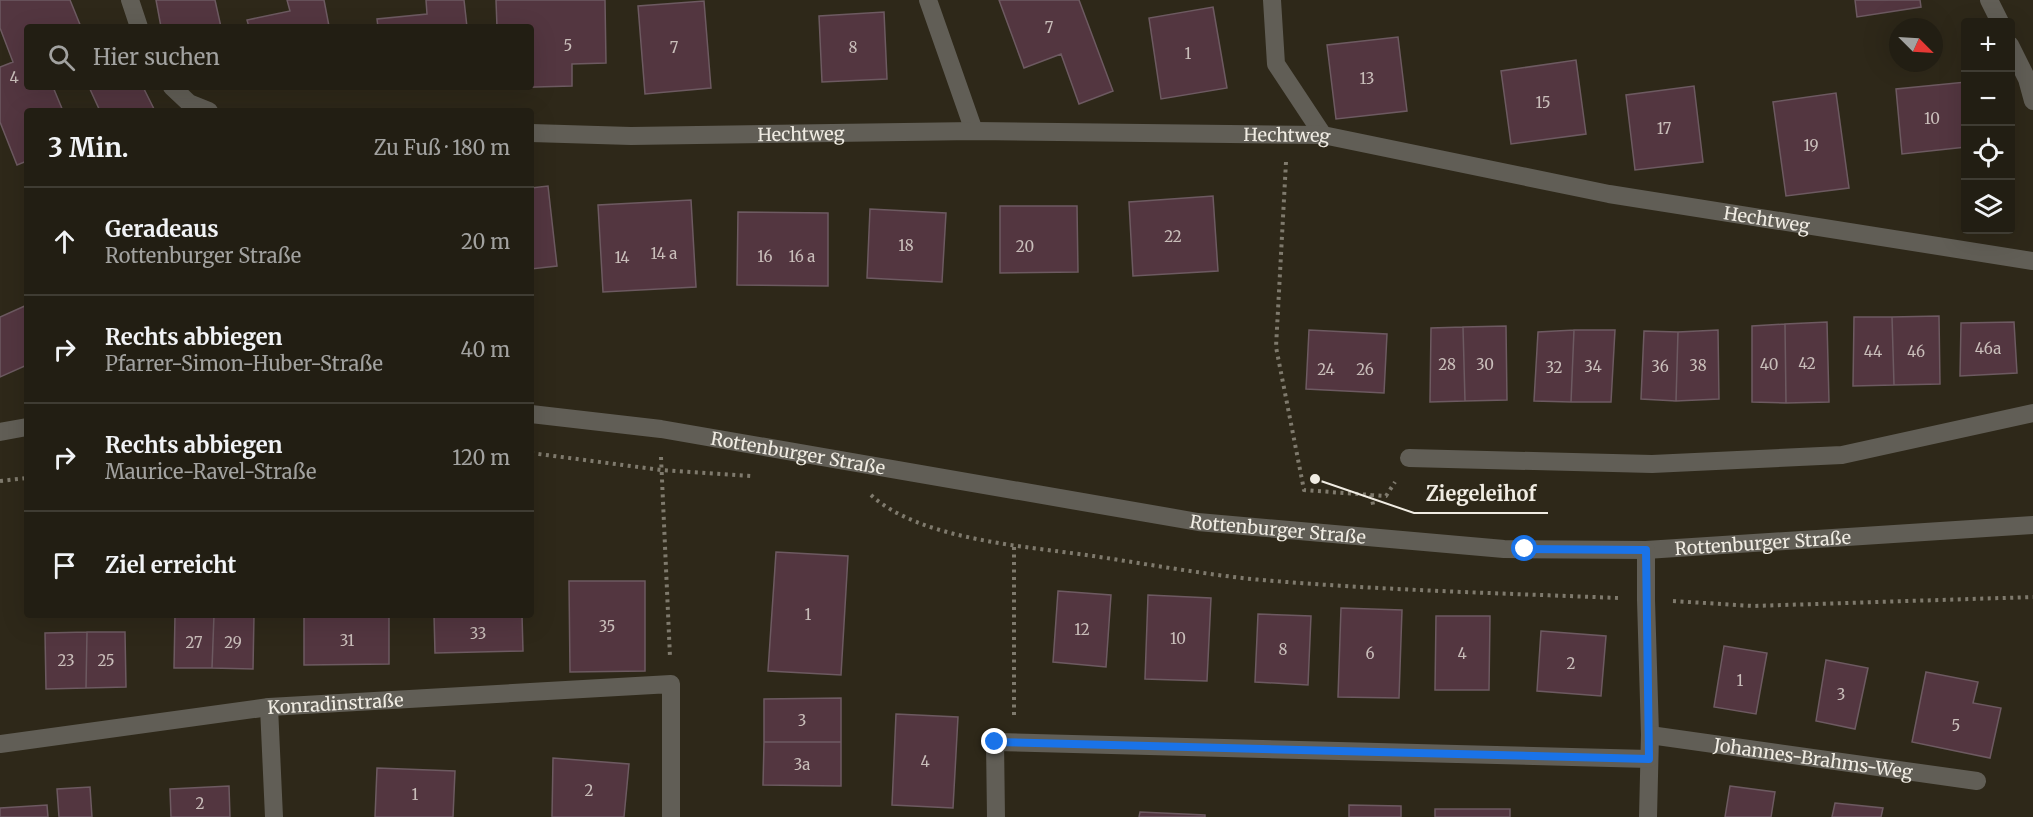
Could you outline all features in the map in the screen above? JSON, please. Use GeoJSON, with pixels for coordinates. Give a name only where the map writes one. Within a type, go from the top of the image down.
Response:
{"type":"FeatureCollection","features":[{"type":"Feature","properties":{"kind":"street"},"geometry":{"type":"LineString","coordinates":[[130,0],[138,24]]}},
{"type":"Feature","properties":{"kind":"street"},"geometry":{"type":"LineString","coordinates":[[927,0],[974,131]]}},
{"type":"Feature","properties":{"kind":"street"},"geometry":{"type":"LineString","coordinates":[[1272,0],[1276,64],[1323,135]]}},
{"type":"Feature","properties":{"kind":"street"},"geometry":{"type":"LineString","coordinates":[[1989,0],[1998,18]]}},
{"type":"Feature","properties":{"kind":"street"},"geometry":{"type":"LineString","coordinates":[[2015,56],[2033,101]]}},
{"type":"Feature","properties":{"kind":"street"},"geometry":{"type":"LineString","coordinates":[[175,90],[189,103],[202,108]]}},
{"type":"Feature","properties":{"kind":"street","name":"Hechtweg"},"geometry":{"type":"LineString","coordinates":[[534,133],[631,136],[974,131],[1323,135],[1610,194],[2033,261]]}},
{"type":"Feature","properties":{"kind":"street"},"geometry":{"type":"LineString","coordinates":[[1409,458],[1652,464],[1842,455],[2033,413]]}},
{"type":"Feature","properties":{"kind":"street","name":"Rottenburger Straße"},"geometry":{"type":"LineString","coordinates":[[534,414],[661,429],[1198,522],[1504,549],[1646,550],[2033,525]]}},
{"type":"Feature","properties":{"kind":"street"},"geometry":{"type":"LineString","coordinates":[[0,432],[24,428]]}},
{"type":"Feature","properties":{"kind":"street"},"geometry":{"type":"LineString","coordinates":[[1646,550],[1650,735],[1648,817]]}},
{"type":"Feature","properties":{"kind":"street"},"geometry":{"type":"LineString","coordinates":[[671,684],[671,817]]}},
{"type":"Feature","properties":{"kind":"street","name":"Konradinstraße"},"geometry":{"type":"LineString","coordinates":[[0,744],[269,707],[671,684]]}},
{"type":"Feature","properties":{"kind":"street"},"geometry":{"type":"LineString","coordinates":[[269,707],[274,817]]}},
{"type":"Feature","properties":{"kind":"street","name":"Johannes-Brahms-Weg"},"geometry":{"type":"LineString","coordinates":[[1650,735],[1977,781]]}},
{"type":"Feature","properties":{"kind":"street"},"geometry":{"type":"LineString","coordinates":[[996,817],[995,742],[1649,759]]}},
{"type":"Feature","properties":{"kind":"path"},"geometry":{"type":"LineString","coordinates":[[1288,135],[1276,347],[1304,490],[1371,495],[1381,538]]}},
{"type":"Feature","properties":{"kind":"path"},"geometry":{"type":"LineString","coordinates":[[661,429],[671,684]]}},
{"type":"Feature","properties":{"kind":"path"},"geometry":{"type":"LineString","coordinates":[[0,481],[24,478]]}},
{"type":"Feature","properties":{"kind":"path"},"geometry":{"type":"LineString","coordinates":[[1014,545],[1014,742]]}},
{"type":"Feature","properties":{"kind":"building"},"geometry":{"type":"Polygon","coordinates":[[[0,0],[70,0],[80,24],[24,24],[24,90],[54,90],[62,108],[24,108],[24,162],[17,165],[0,122],[0,67],[13,62],[0,28],[0,0]]]}},
{"type":"Feature","properties":{"kind":"building"},"geometry":{"type":"Polygon","coordinates":[[[156,0],[215,0],[220,24],[160,24],[156,0]]]}},
{"type":"Feature","properties":{"kind":"building"},"geometry":{"type":"Polygon","coordinates":[[[287,0],[324,0],[329,24],[248,24],[247,20],[290,11],[287,0]]]}},
{"type":"Feature","properties":{"kind":"building"},"geometry":{"type":"Polygon","coordinates":[[[426,0],[464,0],[467,24],[378,24],[377,19],[427,14],[426,0]]]}},
{"type":"Feature","properties":{"kind":"building"},"geometry":{"type":"Polygon","coordinates":[[[496,0],[605,0],[606,63],[572,64],[572,86],[534,87],[534,24],[497,24],[496,0]]]}},
{"type":"Feature","properties":{"kind":"building"},"geometry":{"type":"Polygon","coordinates":[[[999,0],[1079,0],[1113,91],[1079,104],[1061,54],[1024,68],[999,0]]]}},
{"type":"Feature","properties":{"kind":"building"},"geometry":{"type":"Polygon","coordinates":[[[1855,0],[1920,0],[1921,7],[1857,17],[1855,0]]]}},
{"type":"Feature","properties":{"kind":"building"},"geometry":{"type":"Polygon","coordinates":[[[704,1],[711,88],[645,94],[638,6],[704,1]]]}},
{"type":"Feature","properties":{"kind":"building"},"geometry":{"type":"Polygon","coordinates":[[[1213,7],[1227,88],[1161,99],[1149,18],[1213,7]]]}},
{"type":"Feature","properties":{"kind":"building"},"geometry":{"type":"Polygon","coordinates":[[[884,12],[887,79],[822,82],[819,16],[884,12]]]}},
{"type":"Feature","properties":{"kind":"building"},"geometry":{"type":"Polygon","coordinates":[[[1398,37],[1407,111],[1336,119],[1327,45],[1398,37]]]}},
{"type":"Feature","properties":{"kind":"building"},"geometry":{"type":"Polygon","coordinates":[[[1576,60],[1586,134],[1511,144],[1501,71],[1576,60]]]}},
{"type":"Feature","properties":{"kind":"building"},"geometry":{"type":"Polygon","coordinates":[[[1961,82],[1961,148],[1902,154],[1896,89],[1961,82]]]}},
{"type":"Feature","properties":{"kind":"building"},"geometry":{"type":"Polygon","coordinates":[[[1694,86],[1703,162],[1635,170],[1626,95],[1694,86]]]}},
{"type":"Feature","properties":{"kind":"building"},"geometry":{"type":"Polygon","coordinates":[[[90,90],[144,90],[154,108],[99,108],[90,90]]]}},
{"type":"Feature","properties":{"kind":"building"},"geometry":{"type":"Polygon","coordinates":[[[1836,93],[1849,188],[1786,196],[1773,102],[1836,93]]]}},
{"type":"Feature","properties":{"kind":"building"},"geometry":{"type":"Polygon","coordinates":[[[548,186],[557,266],[534,269],[534,188],[548,186]]]}},
{"type":"Feature","properties":{"kind":"building"},"geometry":{"type":"Polygon","coordinates":[[[1213,196],[1218,271],[1133,276],[1129,202],[1213,196]]]}},
{"type":"Feature","properties":{"kind":"building"},"geometry":{"type":"Polygon","coordinates":[[[691,200],[696,287],[603,292],[598,205],[691,200]]]}},
{"type":"Feature","properties":{"kind":"building"},"geometry":{"type":"Polygon","coordinates":[[[1000,206],[1077,206],[1078,272],[1000,273],[1000,206]]]}},
{"type":"Feature","properties":{"kind":"building"},"geometry":{"type":"Polygon","coordinates":[[[870,209],[946,213],[942,282],[867,278],[870,209]]]}},
{"type":"Feature","properties":{"kind":"building"},"geometry":{"type":"Polygon","coordinates":[[[738,212],[828,213],[828,286],[737,285],[738,212]]]}},
{"type":"Feature","properties":{"kind":"building"},"geometry":{"type":"Polygon","coordinates":[[[24,306],[24,366],[0,377],[0,317],[24,306]]]}},
{"type":"Feature","properties":{"kind":"building"},"geometry":{"type":"Polygon","coordinates":[[[1939,316],[1940,384],[1894,385],[1892,317],[1939,316]]]}},
{"type":"Feature","properties":{"kind":"building"},"geometry":{"type":"Polygon","coordinates":[[[1854,317],[1892,317],[1894,385],[1853,386],[1854,317]]]}},
{"type":"Feature","properties":{"kind":"building"},"geometry":{"type":"Polygon","coordinates":[[[1827,322],[1829,402],[1786,403],[1785,324],[1827,322]]]}},
{"type":"Feature","properties":{"kind":"building"},"geometry":{"type":"Polygon","coordinates":[[[2014,322],[2017,373],[1960,376],[1961,323],[2014,322]]]}},
{"type":"Feature","properties":{"kind":"building"},"geometry":{"type":"Polygon","coordinates":[[[1785,324],[1786,403],[1752,402],[1752,326],[1785,324]]]}},
{"type":"Feature","properties":{"kind":"building"},"geometry":{"type":"Polygon","coordinates":[[[1506,326],[1507,400],[1465,401],[1463,327],[1506,326]]]}},
{"type":"Feature","properties":{"kind":"building"},"geometry":{"type":"Polygon","coordinates":[[[1463,327],[1465,401],[1430,402],[1431,328],[1463,327]]]}},
{"type":"Feature","properties":{"kind":"building"},"geometry":{"type":"Polygon","coordinates":[[[1309,330],[1387,334],[1384,393],[1306,389],[1309,330]]]}},
{"type":"Feature","properties":{"kind":"building"},"geometry":{"type":"Polygon","coordinates":[[[1574,330],[1615,330],[1611,402],[1571,402],[1574,330]]]}},
{"type":"Feature","properties":{"kind":"building"},"geometry":{"type":"Polygon","coordinates":[[[1574,330],[1571,402],[1534,401],[1538,332],[1574,330]]]}},
{"type":"Feature","properties":{"kind":"building"},"geometry":{"type":"Polygon","coordinates":[[[1718,330],[1719,399],[1676,401],[1678,332],[1718,330]]]}},
{"type":"Feature","properties":{"kind":"building"},"geometry":{"type":"Polygon","coordinates":[[[1644,331],[1678,332],[1676,401],[1641,399],[1644,331]]]}},
{"type":"Feature","properties":{"kind":"building"},"geometry":{"type":"Polygon","coordinates":[[[776,552],[848,556],[841,675],[768,671],[776,552]]]}},
{"type":"Feature","properties":{"kind":"building"},"geometry":{"type":"Polygon","coordinates":[[[569,581],[645,581],[645,671],[570,672],[569,581]]]}},
{"type":"Feature","properties":{"kind":"building"},"geometry":{"type":"Polygon","coordinates":[[[1058,591],[1111,595],[1106,667],[1053,662],[1058,591]]]}},
{"type":"Feature","properties":{"kind":"building"},"geometry":{"type":"Polygon","coordinates":[[[1148,595],[1211,598],[1207,681],[1145,679],[1148,595]]]}},
{"type":"Feature","properties":{"kind":"building"},"geometry":{"type":"Polygon","coordinates":[[[1341,608],[1402,610],[1399,698],[1338,697],[1341,608]]]}},
{"type":"Feature","properties":{"kind":"building"},"geometry":{"type":"Polygon","coordinates":[[[1258,614],[1311,616],[1308,685],[1255,682],[1258,614]]]}},
{"type":"Feature","properties":{"kind":"building"},"geometry":{"type":"Polygon","coordinates":[[[1436,616],[1490,616],[1489,690],[1435,690],[1436,616]]]}},
{"type":"Feature","properties":{"kind":"building"},"geometry":{"type":"Polygon","coordinates":[[[175,618],[214,618],[212,668],[174,668],[175,618]]]}},
{"type":"Feature","properties":{"kind":"building"},"geometry":{"type":"Polygon","coordinates":[[[214,618],[254,618],[253,669],[212,668],[214,618]]]}},
{"type":"Feature","properties":{"kind":"building"},"geometry":{"type":"Polygon","coordinates":[[[304,618],[389,618],[389,664],[304,665],[304,618]]]}},
{"type":"Feature","properties":{"kind":"building"},"geometry":{"type":"Polygon","coordinates":[[[434,618],[522,618],[523,651],[435,653],[434,618]]]}},
{"type":"Feature","properties":{"kind":"building"},"geometry":{"type":"Polygon","coordinates":[[[1541,631],[1606,636],[1601,696],[1537,691],[1541,631]]]}},
{"type":"Feature","properties":{"kind":"building"},"geometry":{"type":"Polygon","coordinates":[[[87,632],[86,688],[46,689],[45,633],[87,632]]]}},
{"type":"Feature","properties":{"kind":"building"},"geometry":{"type":"Polygon","coordinates":[[[87,632],[125,632],[126,687],[86,688],[87,632]]]}},
{"type":"Feature","properties":{"kind":"building"},"geometry":{"type":"Polygon","coordinates":[[[1724,646],[1767,653],[1756,714],[1714,707],[1724,646]]]}},
{"type":"Feature","properties":{"kind":"building"},"geometry":{"type":"Polygon","coordinates":[[[1826,660],[1868,668],[1855,729],[1816,721],[1826,660]]]}},
{"type":"Feature","properties":{"kind":"building"},"geometry":{"type":"Polygon","coordinates":[[[1926,672],[1978,682],[1973,703],[2001,708],[1990,758],[1912,742],[1926,672]]]}},
{"type":"Feature","properties":{"kind":"building"},"geometry":{"type":"Polygon","coordinates":[[[841,698],[841,742],[764,742],[764,699],[841,698]]]}},
{"type":"Feature","properties":{"kind":"building"},"geometry":{"type":"Polygon","coordinates":[[[896,714],[958,717],[953,808],[892,805],[896,714]]]}},
{"type":"Feature","properties":{"kind":"building"},"geometry":{"type":"Polygon","coordinates":[[[764,742],[841,742],[841,786],[763,785],[764,742]]]}},
{"type":"Feature","properties":{"kind":"building"},"geometry":{"type":"Polygon","coordinates":[[[553,758],[629,764],[624,817],[552,817],[553,758]]]}},
{"type":"Feature","properties":{"kind":"building"},"geometry":{"type":"Polygon","coordinates":[[[377,768],[455,771],[453,817],[375,817],[377,768]]]}},
{"type":"Feature","properties":{"kind":"building"},"geometry":{"type":"Polygon","coordinates":[[[229,786],[230,817],[171,817],[170,789],[229,786]]]}},
{"type":"Feature","properties":{"kind":"building"},"geometry":{"type":"Polygon","coordinates":[[[1730,786],[1775,792],[1771,817],[1725,817],[1730,786]]]}},
{"type":"Feature","properties":{"kind":"building"},"geometry":{"type":"Polygon","coordinates":[[[90,787],[92,817],[59,817],[57,789],[90,787]]]}},
{"type":"Feature","properties":{"kind":"building"},"geometry":{"type":"Polygon","coordinates":[[[1835,803],[1883,808],[1881,817],[1832,817],[1835,803]]]}},
{"type":"Feature","properties":{"kind":"building"},"geometry":{"type":"Polygon","coordinates":[[[47,805],[48,817],[0,817],[0,808],[47,805]]]}},
{"type":"Feature","properties":{"kind":"building"},"geometry":{"type":"Polygon","coordinates":[[[1349,805],[1401,806],[1401,817],[1349,817],[1349,805]]]}},
{"type":"Feature","properties":{"kind":"building"},"geometry":{"type":"Polygon","coordinates":[[[1435,809],[1510,809],[1510,817],[1435,817],[1435,809]]]}},
{"type":"Feature","properties":{"kind":"building"},"geometry":{"type":"Polygon","coordinates":[[[1140,812],[1205,815],[1205,817],[1139,817],[1140,812]]]}},
{"type":"Feature","properties":{"kind":"place","name":"Ziegeleihof"},"geometry":{"type":"Point","coordinates":[1315,479]}},
{"type":"Feature","properties":{"kind":"route"},"geometry":{"type":"LineString","coordinates":[[995,742],[1649,759],[1646,550],[1525,549]]}}]}
